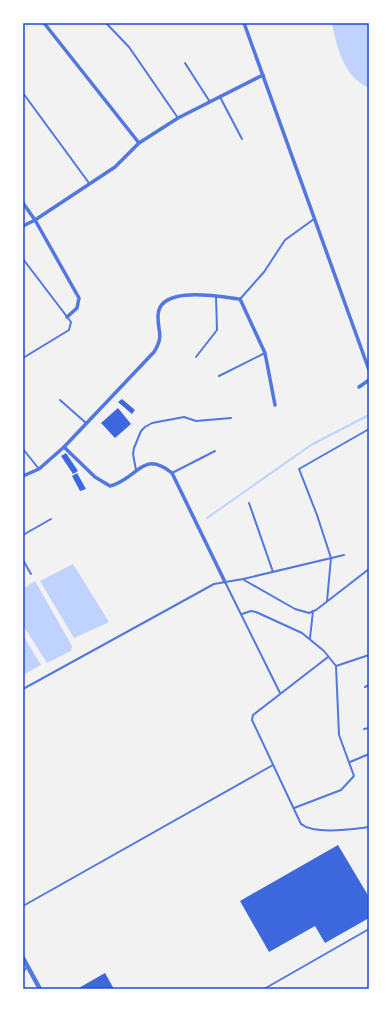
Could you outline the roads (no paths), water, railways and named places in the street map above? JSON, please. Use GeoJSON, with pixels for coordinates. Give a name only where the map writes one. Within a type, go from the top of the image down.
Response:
{"type":"FeatureCollection","features":[{"type":"Feature","properties":{"kind":"street"},"geometry":{"type":"LineString","coordinates":[[44,23],[139,143]]}},
{"type":"Feature","properties":{"kind":"street"},"geometry":{"type":"LineString","coordinates":[[244,23],[369,370]]}},
{"type":"Feature","properties":{"kind":"street"},"geometry":{"type":"LineString","coordinates":[[23,226],[35,220],[122,161],[139,143],[178,118],[263,75]]}},
{"type":"Feature","properties":{"kind":"street"},"geometry":{"type":"LineString","coordinates":[[23,203],[35,220],[79,298],[77,308],[67,316]]}},
{"type":"Feature","properties":{"kind":"street"},"geometry":{"type":"LineString","coordinates":[[23,476],[39,469],[64,447],[154,352],[160,342],[159,311],[167,300],[174,296],[205,294],[240,299],[265,353],[274,405]]}},
{"type":"Feature","properties":{"kind":"street"},"geometry":{"type":"LineString","coordinates":[[359,387],[369,380]]}},
{"type":"Feature","properties":{"kind":"street"},"geometry":{"type":"LineString","coordinates":[[64,447],[95,477],[110,486],[119,484],[149,463],[156,463],[172,472],[225,582]]}},
{"type":"Feature","properties":{"kind":"street"},"geometry":{"type":"LineString","coordinates":[[23,958],[40,989]]}},
{"type":"Feature","properties":{"kind":"lane"},"geometry":{"type":"LineString","coordinates":[[106,23],[129,47],[178,118]]}},
{"type":"Feature","properties":{"kind":"lane"},"geometry":{"type":"LineString","coordinates":[[185,63],[210,102]]}},
{"type":"Feature","properties":{"kind":"lane"},"geometry":{"type":"LineString","coordinates":[[23,93],[89,183]]}},
{"type":"Feature","properties":{"kind":"lane"},"geometry":{"type":"LineString","coordinates":[[220,97],[242,139]]}},
{"type":"Feature","properties":{"kind":"lane"},"geometry":{"type":"LineString","coordinates":[[240,299],[264,272],[285,240],[314,219]]}},
{"type":"Feature","properties":{"kind":"lane"},"geometry":{"type":"LineString","coordinates":[[23,259],[71,322],[69,330],[23,358]]}},
{"type":"Feature","properties":{"kind":"lane"},"geometry":{"type":"LineString","coordinates":[[196,357],[217,330],[216,296]]}},
{"type":"Feature","properties":{"kind":"lane"},"geometry":{"type":"LineString","coordinates":[[219,376],[265,353]]}},
{"type":"Feature","properties":{"kind":"lane"},"geometry":{"type":"LineString","coordinates":[[60,400],[87,424]]}},
{"type":"Feature","properties":{"kind":"lane"},"geometry":{"type":"LineString","coordinates":[[137,471],[133,454],[134,448],[145,427],[152,423],[184,417],[196,421],[232,418]]}},
{"type":"Feature","properties":{"kind":"lane"},"geometry":{"type":"LineString","coordinates":[[327,601],[331,558],[317,515],[299,469],[369,428]]}},
{"type":"Feature","properties":{"kind":"lane"},"geometry":{"type":"LineString","coordinates":[[23,449],[39,469]]}},
{"type":"Feature","properties":{"kind":"lane"},"geometry":{"type":"LineString","coordinates":[[172,472],[215,451]]}},
{"type":"Feature","properties":{"kind":"lane"},"geometry":{"type":"LineString","coordinates":[[249,502],[273,572]]}},
{"type":"Feature","properties":{"kind":"lane"},"geometry":{"type":"LineString","coordinates":[[23,535],[51,519]]}},
{"type":"Feature","properties":{"kind":"lane"},"geometry":{"type":"LineString","coordinates":[[23,689],[214,584],[243,579],[344,555]]}},
{"type":"Feature","properties":{"kind":"lane"},"geometry":{"type":"LineString","coordinates":[[23,560],[31,574]]}},
{"type":"Feature","properties":{"kind":"lane"},"geometry":{"type":"LineString","coordinates":[[243,579],[295,609],[309,613],[369,569]]}},
{"type":"Feature","properties":{"kind":"lane"},"geometry":{"type":"LineString","coordinates":[[225,582],[280,693]]}},
{"type":"Feature","properties":{"kind":"lane"},"geometry":{"type":"LineString","coordinates":[[242,614],[251,611],[256,612],[302,633],[310,638],[336,666],[339,735],[354,776],[340,790],[294,808]]}},
{"type":"Feature","properties":{"kind":"lane"},"geometry":{"type":"LineString","coordinates":[[310,638],[313,611]]}},
{"type":"Feature","properties":{"kind":"lane"},"geometry":{"type":"LineString","coordinates":[[336,666],[369,655]]}},
{"type":"Feature","properties":{"kind":"lane"},"geometry":{"type":"LineString","coordinates":[[328,657],[280,693],[252,718],[301,824],[308,828],[345,830],[369,827]]}},
{"type":"Feature","properties":{"kind":"lane"},"geometry":{"type":"LineString","coordinates":[[364,687],[369,685]]}},
{"type":"Feature","properties":{"kind":"lane"},"geometry":{"type":"LineString","coordinates":[[364,729],[369,728]]}},
{"type":"Feature","properties":{"kind":"lane"},"geometry":{"type":"LineString","coordinates":[[350,762],[369,754]]}},
{"type":"Feature","properties":{"kind":"lane"},"geometry":{"type":"LineString","coordinates":[[23,906],[273,765]]}},
{"type":"Feature","properties":{"kind":"lane"},"geometry":{"type":"LineString","coordinates":[[264,989],[369,929]]}},
{"type":"Feature","properties":{"kind":"lane"},"geometry":{"type":"LineString","coordinates":[[23,972],[28,966]]}},
{"type":"Feature","properties":{"kind":"water"},"geometry":{"type":"Polygon","coordinates":[[[332,23],[369,23],[369,88],[360,83],[347,69],[336,42],[332,23]]]}},
{"type":"Feature","properties":{"kind":"water"},"geometry":{"type":"Polygon","coordinates":[[[73,564],[109,622],[74,638],[40,581],[73,564]]]}},
{"type":"Feature","properties":{"kind":"water"},"geometry":{"type":"Polygon","coordinates":[[[35,581],[72,646],[71,651],[47,663],[23,625],[23,589],[35,581]]]}},
{"type":"Feature","properties":{"kind":"water"},"geometry":{"type":"Polygon","coordinates":[[[23,635],[41,665],[23,675],[23,635]]]}},
{"type":"Feature","properties":{"kind":"waterway"},"geometry":{"type":"LineString","coordinates":[[207,518],[311,445],[369,415]]}}]}
